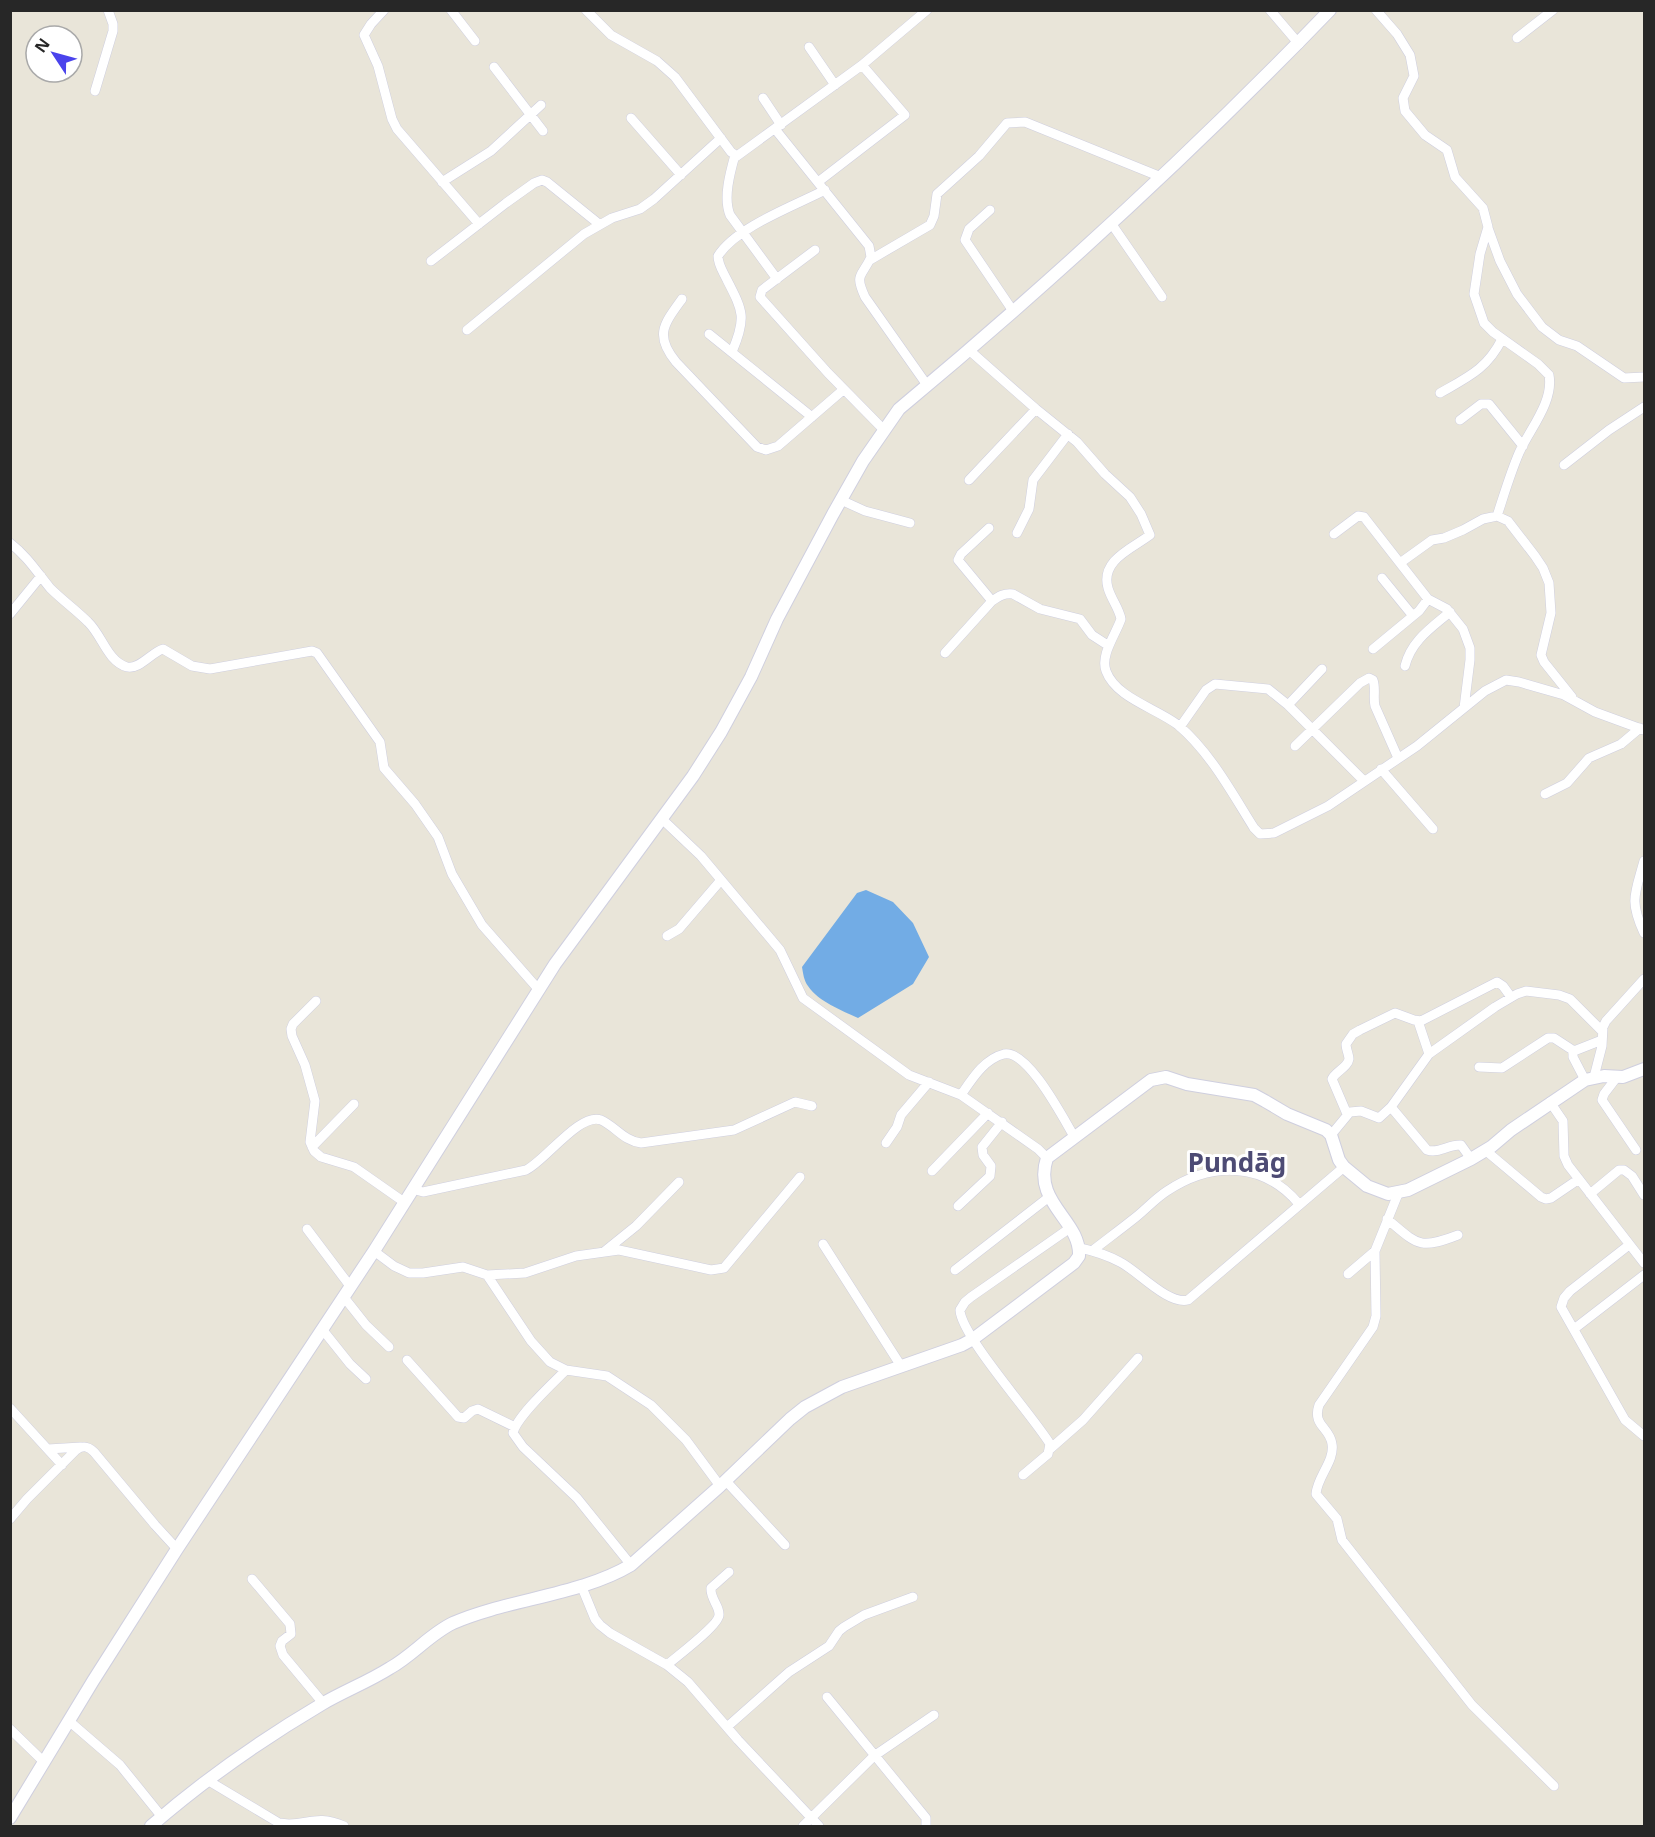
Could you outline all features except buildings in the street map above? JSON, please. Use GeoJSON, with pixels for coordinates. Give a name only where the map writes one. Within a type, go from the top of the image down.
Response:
{"type":"FeatureCollection","features":[{"type":"Feature","properties":{"kind":"street"},"geometry":{"type":"LineString","coordinates":[[95,91],[113,31],[108,10]]}},
{"type":"Feature","properties":{"kind":"street"},"geometry":{"type":"LineString","coordinates":[[384,10],[365,31],[365,41],[378,66],[392,119],[397,129],[478,224]]}},
{"type":"Feature","properties":{"kind":"street"},"geometry":{"type":"LineString","coordinates":[[450,10],[475,41]]}},
{"type":"Feature","properties":{"kind":"street"},"geometry":{"type":"LineString","coordinates":[[586,10],[611,35],[657,61],[675,77],[735,155]]}},
{"type":"Feature","properties":{"kind":"street"},"geometry":{"type":"LineString","coordinates":[[735,155],[740,155],[836,85],[927,10]]}},
{"type":"Feature","properties":{"kind":"street"},"geometry":{"type":"LineString","coordinates":[[1270,10],[1299,44]]}},
{"type":"Feature","properties":{"kind":"street"},"geometry":{"type":"LineString","coordinates":[[10,1818],[177,1549],[374,1251],[555,964],[693,776],[721,732],[777,619],[841,500],[863,461],[899,409],[969,350],[1161,177],[1299,44],[1330,10]]}},
{"type":"Feature","properties":{"kind":"street"},"geometry":{"type":"LineString","coordinates":[[1376,10],[1397,34],[1410,55],[1414,76],[1403,98],[1405,111],[1425,135],[1448,152],[1455,177],[1483,208],[1500,261],[1516,294],[1542,327],[1558,340],[1577,346],[1624,378],[1644,377]]}},
{"type":"Feature","properties":{"kind":"street"},"geometry":{"type":"LineString","coordinates":[[1517,38],[1553,10]]}},
{"type":"Feature","properties":{"kind":"street"},"geometry":{"type":"LineString","coordinates":[[809,46],[836,85]]}},
{"type":"Feature","properties":{"kind":"street"},"geometry":{"type":"LineString","coordinates":[[732,352],[741,332],[742,318],[740,305],[718,259],[725,246],[743,232],[821,186],[904,115],[862,65]]}},
{"type":"Feature","properties":{"kind":"street"},"geometry":{"type":"LineString","coordinates":[[494,67],[543,131]]}},
{"type":"Feature","properties":{"kind":"street"},"geometry":{"type":"LineString","coordinates":[[764,98],[778,127],[869,246],[872,253],[859,278],[859,284],[927,385]]}},
{"type":"Feature","properties":{"kind":"street"},"geometry":{"type":"LineString","coordinates":[[442,182],[491,151],[541,105]]}},
{"type":"Feature","properties":{"kind":"street"},"geometry":{"type":"LineString","coordinates":[[631,118],[681,175]]}},
{"type":"Feature","properties":{"kind":"street"},"geometry":{"type":"LineString","coordinates":[[870,260],[930,225],[933,220],[937,194],[980,156],[1007,123],[1025,122],[1161,177]]}},
{"type":"Feature","properties":{"kind":"street"},"geometry":{"type":"LineString","coordinates":[[467,330],[584,234],[599,224],[640,209],[654,199],[721,138]]}},
{"type":"Feature","properties":{"kind":"street"},"geometry":{"type":"LineString","coordinates":[[735,155],[726,206],[777,279]]}},
{"type":"Feature","properties":{"kind":"street"},"geometry":{"type":"LineString","coordinates":[[431,261],[534,183],[542,180],[599,224]]}},
{"type":"Feature","properties":{"kind":"street"},"geometry":{"type":"LineString","coordinates":[[990,210],[969,229],[965,240],[1013,311]]}},
{"type":"Feature","properties":{"kind":"street"},"geometry":{"type":"LineString","coordinates":[[1111,223],[1162,297]]}},
{"type":"Feature","properties":{"kind":"street"},"geometry":{"type":"LineString","coordinates":[[1488,228],[1479,254],[1474,294],[1484,323],[1546,371],[1550,379],[1546,400],[1523,446],[1497,516]]}},
{"type":"Feature","properties":{"kind":"street"},"geometry":{"type":"LineString","coordinates":[[815,250],[761,292],[763,301],[843,390],[884,430]]}},
{"type":"Feature","properties":{"kind":"street"},"geometry":{"type":"LineString","coordinates":[[682,299],[670,316],[664,332],[664,344],[669,353],[757,447],[772,449]]}},
{"type":"Feature","properties":{"kind":"street"},"geometry":{"type":"LineString","coordinates":[[709,334],[812,417]]}},
{"type":"Feature","properties":{"kind":"street"},"geometry":{"type":"LineString","coordinates":[[1440,393],[1482,367],[1494,354],[1502,339]]}},
{"type":"Feature","properties":{"kind":"street"},"geometry":{"type":"LineString","coordinates":[[969,350],[1036,410],[1068,434],[1130,497],[1150,534],[1116,559],[1108,572],[1106,578],[1108,589],[1121,619],[1104,663],[1112,682],[1180,727],[1216,769],[1260,834],[1274,833],[1328,806],[1363,780],[1417,746],[1485,691],[1506,680],[1564,695],[1595,712],[1642,729]]}},
{"type":"Feature","properties":{"kind":"street"},"geometry":{"type":"LineString","coordinates":[[761,457],[843,390]]}},
{"type":"Feature","properties":{"kind":"street"},"geometry":{"type":"LineString","coordinates":[[1460,420],[1482,404],[1489,404],[1523,446]]}},
{"type":"Feature","properties":{"kind":"street"},"geometry":{"type":"LineString","coordinates":[[1564,465],[1609,430],[1644,407]]}},
{"type":"Feature","properties":{"kind":"street"},"geometry":{"type":"LineString","coordinates":[[969,480],[1036,410]]}},
{"type":"Feature","properties":{"kind":"street"},"geometry":{"type":"LineString","coordinates":[[1017,533],[1029,509],[1034,480],[1068,434]]}},
{"type":"Feature","properties":{"kind":"street"},"geometry":{"type":"LineString","coordinates":[[841,500],[865,511],[910,523]]}},
{"type":"Feature","properties":{"kind":"street"},"geometry":{"type":"LineString","coordinates":[[1334,534],[1358,516],[1364,517],[1428,599],[1450,612],[1463,629],[1470,648],[1464,708]]}},
{"type":"Feature","properties":{"kind":"street"},"geometry":{"type":"LineString","coordinates":[[1400,563],[1432,540],[1463,531],[1483,519],[1497,516],[1508,521],[1520,534],[1543,568],[1549,583],[1552,605],[1541,656],[1576,701]]}},
{"type":"Feature","properties":{"kind":"street"},"geometry":{"type":"LineString","coordinates":[[989,528],[961,554],[958,560],[992,602]]}},
{"type":"Feature","properties":{"kind":"street"},"geometry":{"type":"LineString","coordinates":[[10,543],[30,561],[62,599],[88,622],[114,659],[126,666],[136,665],[163,649],[192,666],[210,669],[317,652],[380,742],[384,768],[415,804],[438,837],[452,874],[482,925],[539,990]]}},
{"type":"Feature","properties":{"kind":"street"},"geometry":{"type":"LineString","coordinates":[[10,614],[41,576]]}},
{"type":"Feature","properties":{"kind":"street"},"geometry":{"type":"LineString","coordinates":[[1382,578],[1413,616]]}},
{"type":"Feature","properties":{"kind":"street"},"geometry":{"type":"LineString","coordinates":[[945,654],[992,602],[1004,594],[1013,594],[1052,614],[1077,618],[1084,622],[1094,637],[1109,646]]}},
{"type":"Feature","properties":{"kind":"street"},"geometry":{"type":"LineString","coordinates":[[1373,649],[1413,616],[1428,599]]}},
{"type":"Feature","properties":{"kind":"street"},"geometry":{"type":"LineString","coordinates":[[1405,666],[1417,639],[1450,612]]}},
{"type":"Feature","properties":{"kind":"street"},"geometry":{"type":"LineString","coordinates":[[1288,705],[1322,669]]}},
{"type":"Feature","properties":{"kind":"street"},"geometry":{"type":"LineString","coordinates":[[1295,746],[1360,683],[1369,678],[1375,685],[1373,697],[1375,706],[1398,758]]}},
{"type":"Feature","properties":{"kind":"street"},"geometry":{"type":"LineString","coordinates":[[1180,727],[1206,690],[1215,684],[1268,689],[1288,705],[1363,780]]}},
{"type":"Feature","properties":{"kind":"street"},"geometry":{"type":"LineString","coordinates":[[1545,794],[1567,783],[1589,758],[1621,744],[1642,729]]}},
{"type":"Feature","properties":{"kind":"street"},"geometry":{"type":"LineString","coordinates":[[1381,769],[1433,829]]}},
{"type":"Feature","properties":{"kind":"street"},"geometry":{"type":"LineString","coordinates":[[662,819],[701,856],[780,950],[803,998],[909,1075],[961,1095],[1002,1122],[1047,1158]]}},
{"type":"Feature","properties":{"kind":"street"},"geometry":{"type":"LineString","coordinates":[[1644,861],[1634,899],[1638,919],[1644,933]]}},
{"type":"Feature","properties":{"kind":"street"},"geometry":{"type":"LineString","coordinates":[[667,936],[679,929],[721,880]]}},
{"type":"Feature","properties":{"kind":"street"},"geometry":{"type":"LineString","coordinates":[[1589,1079],[1606,1021],[1644,979]]}},
{"type":"Feature","properties":{"kind":"street"},"geometry":{"type":"LineString","coordinates":[[1347,1114],[1332,1079],[1349,1060],[1346,1044],[1348,1039],[1360,1030],[1395,1013],[1418,1021],[1451,1007],[1497,982],[1503,986],[1511,998]]}},
{"type":"Feature","properties":{"kind":"street"},"geometry":{"type":"LineString","coordinates":[[1331,1135],[1347,1114],[1355,1110],[1379,1118],[1391,1107],[1429,1054],[1511,998],[1526,991],[1564,996],[1570,999],[1602,1035]]}},
{"type":"Feature","properties":{"kind":"street"},"geometry":{"type":"LineString","coordinates":[[316,1001],[293,1024],[291,1029],[314,1094],[310,1142],[312,1147],[321,1157],[354,1167],[368,1175],[404,1202]]}},
{"type":"Feature","properties":{"kind":"street"},"geometry":{"type":"LineString","coordinates":[[1418,1021],[1429,1054]]}},
{"type":"Feature","properties":{"kind":"street"},"geometry":{"type":"LineString","coordinates":[[1573,1050],[1602,1035]]}},
{"type":"Feature","properties":{"kind":"street"},"geometry":{"type":"LineString","coordinates":[[1479,1067],[1502,1068],[1548,1038],[1554,1038],[1573,1050]]}},
{"type":"Feature","properties":{"kind":"street"},"geometry":{"type":"LineString","coordinates":[[1573,1050],[1573,1057],[1589,1079]]}},
{"type":"Feature","properties":{"kind":"street"},"geometry":{"type":"LineString","coordinates":[[961,1095],[980,1068],[1003,1054],[1012,1055],[1031,1069],[1039,1079],[1075,1138]]}},
{"type":"Feature","properties":{"kind":"street"},"geometry":{"type":"LineString","coordinates":[[1344,1167],[1193,1297],[1183,1302],[1169,1297],[1121,1262],[1086,1249],[1049,1197],[1045,1180],[1047,1158],[1141,1086],[1159,1077],[1186,1084],[1254,1095],[1287,1114],[1326,1130],[1331,1135],[1339,1160],[1344,1167],[1367,1186],[1377,1191],[1398,1194],[1472,1159],[1550,1102],[1589,1079],[1634,1074],[1644,1069]]}},
{"type":"Feature","properties":{"kind":"street"},"geometry":{"type":"LineString","coordinates":[[1617,1077],[1602,1100],[1636,1150]]}},
{"type":"Feature","properties":{"kind":"street"},"geometry":{"type":"LineString","coordinates":[[886,1143],[897,1128],[901,1115],[929,1082]]}},
{"type":"Feature","properties":{"kind":"street"},"geometry":{"type":"LineString","coordinates":[[412,1189],[423,1192],[525,1170],[537,1164],[572,1131],[589,1119],[601,1120],[632,1141],[641,1143],[734,1130],[795,1101],[812,1106]]}},
{"type":"Feature","properties":{"kind":"street"},"geometry":{"type":"LineString","coordinates":[[1550,1102],[1563,1121],[1564,1156],[1568,1165],[1644,1268],[1574,1329]]}},
{"type":"Feature","properties":{"kind":"street"},"geometry":{"type":"LineString","coordinates":[[312,1147],[354,1104]]}},
{"type":"Feature","properties":{"kind":"street"},"geometry":{"type":"LineString","coordinates":[[1391,1107],[1427,1150],[1436,1151],[1461,1145],[1472,1159]]}},
{"type":"Feature","properties":{"kind":"street"},"geometry":{"type":"LineString","coordinates":[[932,1171],[988,1113]]}},
{"type":"Feature","properties":{"kind":"street"},"geometry":{"type":"LineString","coordinates":[[958,1206],[990,1176],[991,1166],[983,1155],[982,1147],[1002,1122]]}},
{"type":"Feature","properties":{"kind":"street"},"geometry":{"type":"LineString","coordinates":[[1485,1150],[1546,1199],[1579,1179]]}},
{"type":"Feature","properties":{"kind":"street"},"geometry":{"type":"LineString","coordinates":[[151,1827],[207,1780],[246,1752],[323,1703],[399,1663],[437,1633],[454,1623],[511,1604],[581,1585],[619,1572],[631,1565],[804,1407],[842,1387],[974,1339],[1074,1263],[1086,1249],[1167,1191],[1198,1176],[1232,1169],[1264,1176],[1291,1194],[1299,1204]]}},
{"type":"Feature","properties":{"kind":"street"},"geometry":{"type":"LineString","coordinates":[[1590,1194],[1620,1170],[1624,1170],[1632,1176],[1644,1195]]}},
{"type":"Feature","properties":{"kind":"street"},"geometry":{"type":"LineString","coordinates":[[374,1251],[394,1266],[409,1273],[463,1267],[487,1275],[525,1274],[562,1259],[619,1250],[711,1270],[724,1268],[800,1177]]}},
{"type":"Feature","properties":{"kind":"street"},"geometry":{"type":"LineString","coordinates":[[605,1251],[636,1226],[679,1182]]}},
{"type":"Feature","properties":{"kind":"street"},"geometry":{"type":"LineString","coordinates":[[1398,1194],[1375,1251],[1376,1321],[1317,1410],[1318,1422],[1329,1437],[1332,1447],[1316,1494],[1337,1519],[1342,1540],[1472,1705],[1554,1786]]}},
{"type":"Feature","properties":{"kind":"street"},"geometry":{"type":"LineString","coordinates":[[955,1270],[1049,1197]]}},
{"type":"Feature","properties":{"kind":"street"},"geometry":{"type":"LineString","coordinates":[[1387,1219],[1413,1246],[1435,1244],[1458,1235]]}},
{"type":"Feature","properties":{"kind":"street"},"geometry":{"type":"LineString","coordinates":[[1050,1449],[1045,1436],[1025,1412],[974,1339],[960,1315],[960,1310],[965,1302],[1070,1228]]}},
{"type":"Feature","properties":{"kind":"street"},"geometry":{"type":"LineString","coordinates":[[307,1229],[366,1325],[389,1347]]}},
{"type":"Feature","properties":{"kind":"street"},"geometry":{"type":"LineString","coordinates":[[823,1244],[901,1366]]}},
{"type":"Feature","properties":{"kind":"street"},"geometry":{"type":"LineString","coordinates":[[1629,1245],[1570,1291],[1561,1307],[1625,1420],[1644,1436]]}},
{"type":"Feature","properties":{"kind":"street"},"geometry":{"type":"LineString","coordinates":[[1348,1274],[1375,1251]]}},
{"type":"Feature","properties":{"kind":"street"},"geometry":{"type":"LineString","coordinates":[[487,1275],[531,1341],[550,1362],[566,1370],[607,1376],[651,1405],[686,1440],[723,1483],[785,1545]]}},
{"type":"Feature","properties":{"kind":"street"},"geometry":{"type":"LineString","coordinates":[[322,1329],[350,1364],[366,1379]]}},
{"type":"Feature","properties":{"kind":"street"},"geometry":{"type":"LineString","coordinates":[[1023,1475],[1083,1420],[1138,1358]]}},
{"type":"Feature","properties":{"kind":"street"},"geometry":{"type":"LineString","coordinates":[[407,1360],[458,1417],[464,1418],[478,1409],[515,1427]]}},
{"type":"Feature","properties":{"kind":"street"},"geometry":{"type":"LineString","coordinates":[[566,1370],[515,1427],[513,1433],[517,1440],[577,1498],[631,1565]]}},
{"type":"Feature","properties":{"kind":"street"},"geometry":{"type":"LineString","coordinates":[[10,1408],[62,1465]]}},
{"type":"Feature","properties":{"kind":"street"},"geometry":{"type":"LineString","coordinates":[[10,1519],[76,1450],[83,1447]]}},
{"type":"Feature","properties":{"kind":"street"},"geometry":{"type":"LineString","coordinates":[[48,1449],[87,1447],[94,1452],[177,1549]]}},
{"type":"Feature","properties":{"kind":"street"},"geometry":{"type":"LineString","coordinates":[[667,1665],[719,1618],[720,1613],[712,1599],[711,1588],[729,1572]]}},
{"type":"Feature","properties":{"kind":"street"},"geometry":{"type":"LineString","coordinates":[[252,1579],[290,1624],[291,1634],[282,1641],[280,1646],[283,1655],[323,1703]]}},
{"type":"Feature","properties":{"kind":"street"},"geometry":{"type":"LineString","coordinates":[[581,1585],[595,1619],[600,1625],[667,1665],[688,1682],[819,1827]]}},
{"type":"Feature","properties":{"kind":"street"},"geometry":{"type":"LineString","coordinates":[[727,1727],[783,1677],[829,1646],[844,1627],[864,1616],[913,1597]]}},
{"type":"Feature","properties":{"kind":"street"},"geometry":{"type":"LineString","coordinates":[[827,1697],[926,1818],[926,1827]]}},
{"type":"Feature","properties":{"kind":"street"},"geometry":{"type":"LineString","coordinates":[[803,1827],[874,1756],[934,1715]]}},
{"type":"Feature","properties":{"kind":"street"},"geometry":{"type":"LineString","coordinates":[[69,1721],[120,1765],[162,1817]]}},
{"type":"Feature","properties":{"kind":"street"},"geometry":{"type":"LineString","coordinates":[[10,1728],[44,1762]]}},
{"type":"Feature","properties":{"kind":"street"},"geometry":{"type":"LineString","coordinates":[[207,1780],[271,1823],[286,1824],[324,1820],[344,1827]]}},
{"type":"Feature","properties":{"kind":"water"},"geometry":{"type":"Polygon","coordinates":[[[866,890],[893,902],[913,923],[929,957],[913,984],[858,1018],[818,997],[807,984],[802,967],[857,893],[866,890]]]}},
{"type":"Feature","properties":{"kind":"district","name":"Pundāg"},"geometry":{"type":"Point","coordinates":[1237,1163]}}]}
